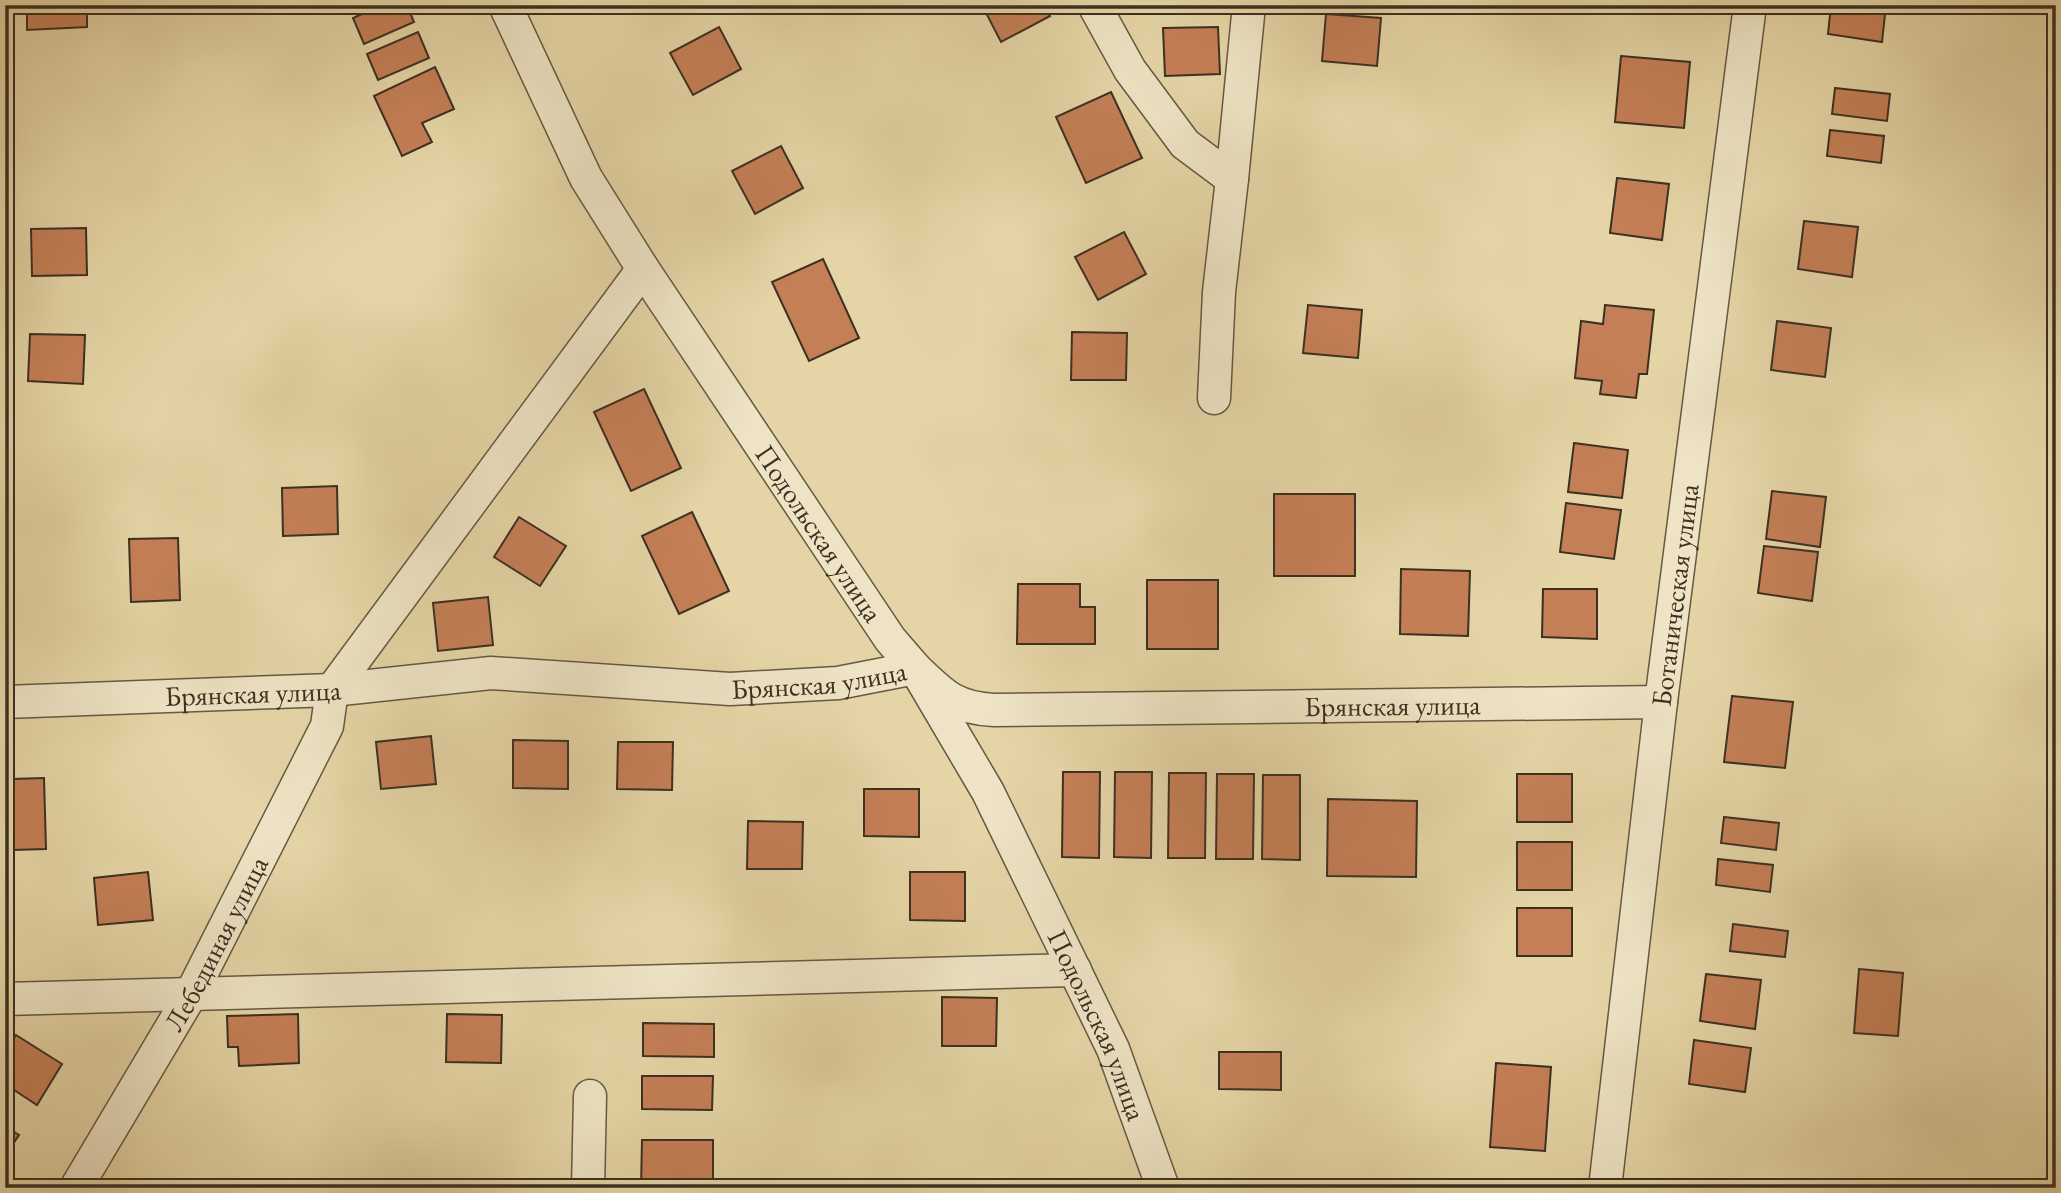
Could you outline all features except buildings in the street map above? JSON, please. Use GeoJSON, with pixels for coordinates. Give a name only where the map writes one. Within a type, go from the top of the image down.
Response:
{"type":"FeatureCollection","features":[{"type":"Feature","properties":{"kind":"street","name":"Подольская улица"},"geometry":{"type":"LineString","coordinates":[[505,5],[586,178],[643,269],[890,639],[915,668],[988,792],[1113,1049],[1163,1188]]}},
{"type":"Feature","properties":{"kind":"street"},"geometry":{"type":"LineString","coordinates":[[1094,5],[1130,70],[1185,144],[1232,178]]}},
{"type":"Feature","properties":{"kind":"street"},"geometry":{"type":"LineString","coordinates":[[1214,398],[1219,292],[1249,5]]}},
{"type":"Feature","properties":{"kind":"street","name":"Ботаническая улица"},"geometry":{"type":"LineString","coordinates":[[1605,1188],[1661,702],[1750,5]]}},
{"type":"Feature","properties":{"kind":"street"},"geometry":{"type":"LineString","coordinates":[[332,690],[643,269]]}},
{"type":"Feature","properties":{"kind":"street","name":"Брянская улица"},"geometry":{"type":"LineString","coordinates":[[5,702],[332,690],[491,673],[730,689],[838,683],[915,668],[948,699],[971,709],[1661,702]]}},
{"type":"Feature","properties":{"kind":"street","name":"Лебединая улица"},"geometry":{"type":"LineString","coordinates":[[76,1188],[190,996],[327,726],[332,690]]}},
{"type":"Feature","properties":{"kind":"street"},"geometry":{"type":"LineString","coordinates":[[5,999],[1074,970]]}},
{"type":"Feature","properties":{"kind":"street"},"geometry":{"type":"LineString","coordinates":[[588,1188],[590,1096]]}}]}
